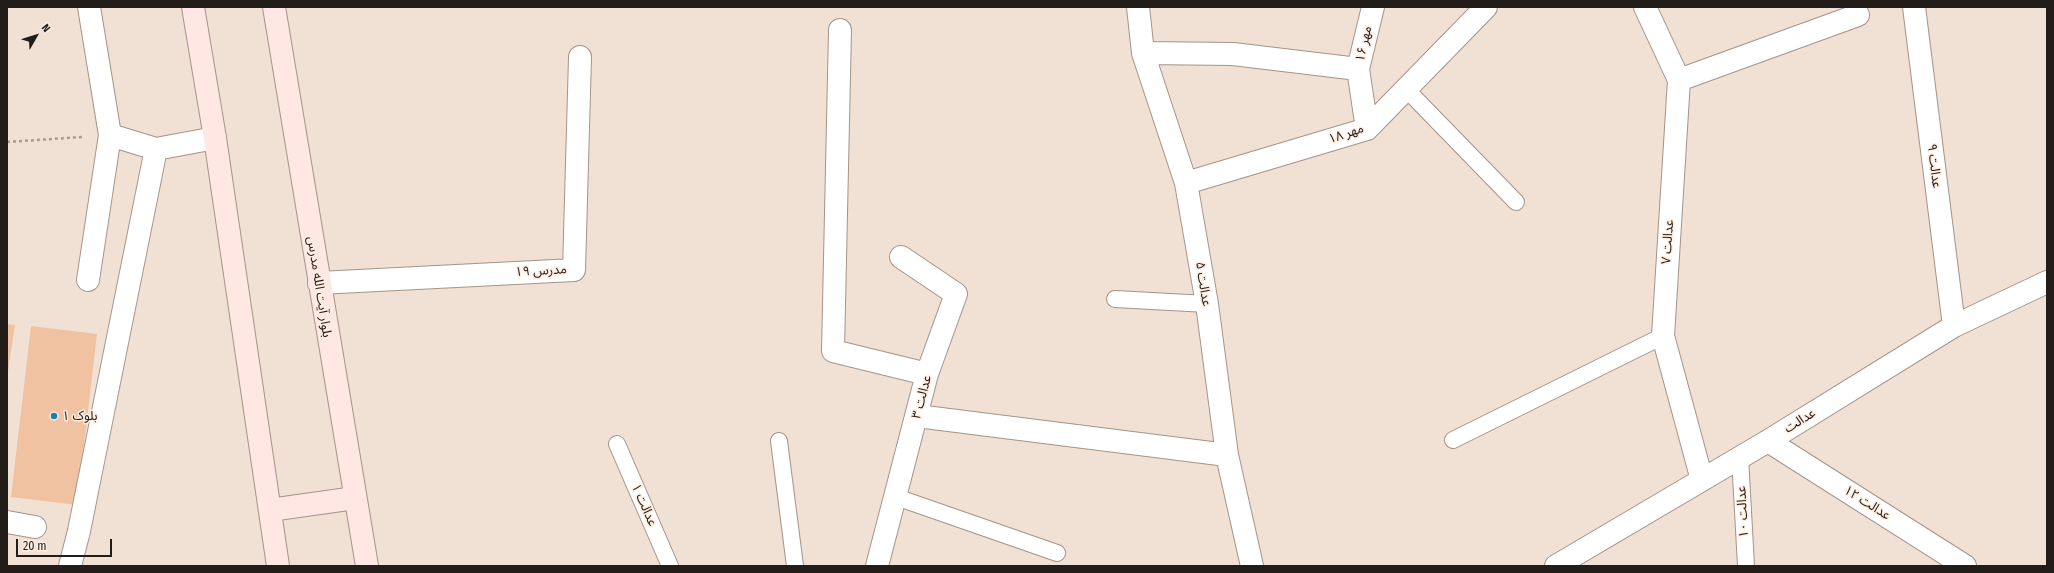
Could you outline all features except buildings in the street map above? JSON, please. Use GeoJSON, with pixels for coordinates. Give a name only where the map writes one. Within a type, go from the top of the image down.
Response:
{"type":"FeatureCollection","features":[{"type":"Feature","properties":{"kind":"main road"},"geometry":{"type":"LineString","coordinates":[[194,7],[215,138],[278,566]]}},
{"type":"Feature","properties":{"kind":"main road","name":"بلوار آیت الله مدرس"},"geometry":{"type":"LineString","coordinates":[[274,7],[366,566]]}},
{"type":"Feature","properties":{"kind":"main road"},"geometry":{"type":"LineString","coordinates":[[270,510],[355,498]]}},
{"type":"Feature","properties":{"kind":"street"},"geometry":{"type":"LineString","coordinates":[[88,280],[110,135],[89,7]]}},
{"type":"Feature","properties":{"kind":"street","name":"عدالت ۵"},"geometry":{"type":"LineString","coordinates":[[1138,7],[1143,53],[1186,183],[1206,304],[1227,455],[1252,566]]}},
{"type":"Feature","properties":{"kind":"street","name":"مهر ۱۶"},"geometry":{"type":"LineString","coordinates":[[1367,129],[1358,69],[1373,7]]}},
{"type":"Feature","properties":{"kind":"street","name":"مهر ۱۸"},"geometry":{"type":"LineString","coordinates":[[1186,183],[1367,129],[1407,90],[1486,7]]}},
{"type":"Feature","properties":{"kind":"street","name":"عدالت ۷"},"geometry":{"type":"LineString","coordinates":[[1645,7],[1679,80],[1663,336],[1702,480]]}},
{"type":"Feature","properties":{"kind":"street","name":"عدالت ۹"},"geometry":{"type":"LineString","coordinates":[[1914,7],[1954,326]]}},
{"type":"Feature","properties":{"kind":"street"},"geometry":{"type":"LineString","coordinates":[[1679,80],[1858,15]]}},
{"type":"Feature","properties":{"kind":"street"},"geometry":{"type":"LineString","coordinates":[[840,30],[833,351],[927,374]]}},
{"type":"Feature","properties":{"kind":"street"},"geometry":{"type":"LineString","coordinates":[[1143,53],[1233,54],[1358,69]]}},
{"type":"Feature","properties":{"kind":"street","name":"مدرس ۱۹"},"geometry":{"type":"LineString","coordinates":[[319,283],[574,270],[580,57]]}},
{"type":"Feature","properties":{"kind":"street"},"geometry":{"type":"LineString","coordinates":[[110,135],[156,150],[215,138]]}},
{"type":"Feature","properties":{"kind":"street"},"geometry":{"type":"LineString","coordinates":[[70,566],[79,531],[156,150]]}},
{"type":"Feature","properties":{"kind":"street","name":"عدالت ۳"},"geometry":{"type":"LineString","coordinates":[[877,566],[927,374],[956,294],[901,257]]}},
{"type":"Feature","properties":{"kind":"street","name":"عدالت"},"geometry":{"type":"LineString","coordinates":[[1556,566],[1768,441],[1954,326],[2047,282]]}},
{"type":"Feature","properties":{"kind":"street"},"geometry":{"type":"LineString","coordinates":[[917,416],[1227,455]]}},
{"type":"Feature","properties":{"kind":"street","name":"عدالت ۱۲"},"geometry":{"type":"LineString","coordinates":[[1768,441],[1965,566]]}},
{"type":"Feature","properties":{"kind":"street"},"geometry":{"type":"LineString","coordinates":[[7,522],[35,527]]}},
{"type":"Feature","properties":{"kind":"lane"},"geometry":{"type":"LineString","coordinates":[[1407,90],[1516,202]]}},
{"type":"Feature","properties":{"kind":"lane"},"geometry":{"type":"LineString","coordinates":[[1115,299],[1206,304]]}},
{"type":"Feature","properties":{"kind":"lane"},"geometry":{"type":"LineString","coordinates":[[1453,440],[1663,336]]}},
{"type":"Feature","properties":{"kind":"lane"},"geometry":{"type":"LineString","coordinates":[[779,441],[795,566]]}},
{"type":"Feature","properties":{"kind":"lane","name":"عدالت ۱"},"geometry":{"type":"LineString","coordinates":[[617,444],[670,566]]}},
{"type":"Feature","properties":{"kind":"lane","name":"عدالت ۱۰"},"geometry":{"type":"LineString","coordinates":[[1740,457],[1746,566]]}},
{"type":"Feature","properties":{"kind":"lane"},"geometry":{"type":"LineString","coordinates":[[896,497],[1057,553]]}},
{"type":"Feature","properties":{"kind":"path"},"geometry":{"type":"LineString","coordinates":[[7,142],[110,135]]}},
{"type":"Feature","properties":{"kind":"place","name":"بلوک ۱"},"geometry":{"type":"Point","coordinates":[54,416]}}]}
